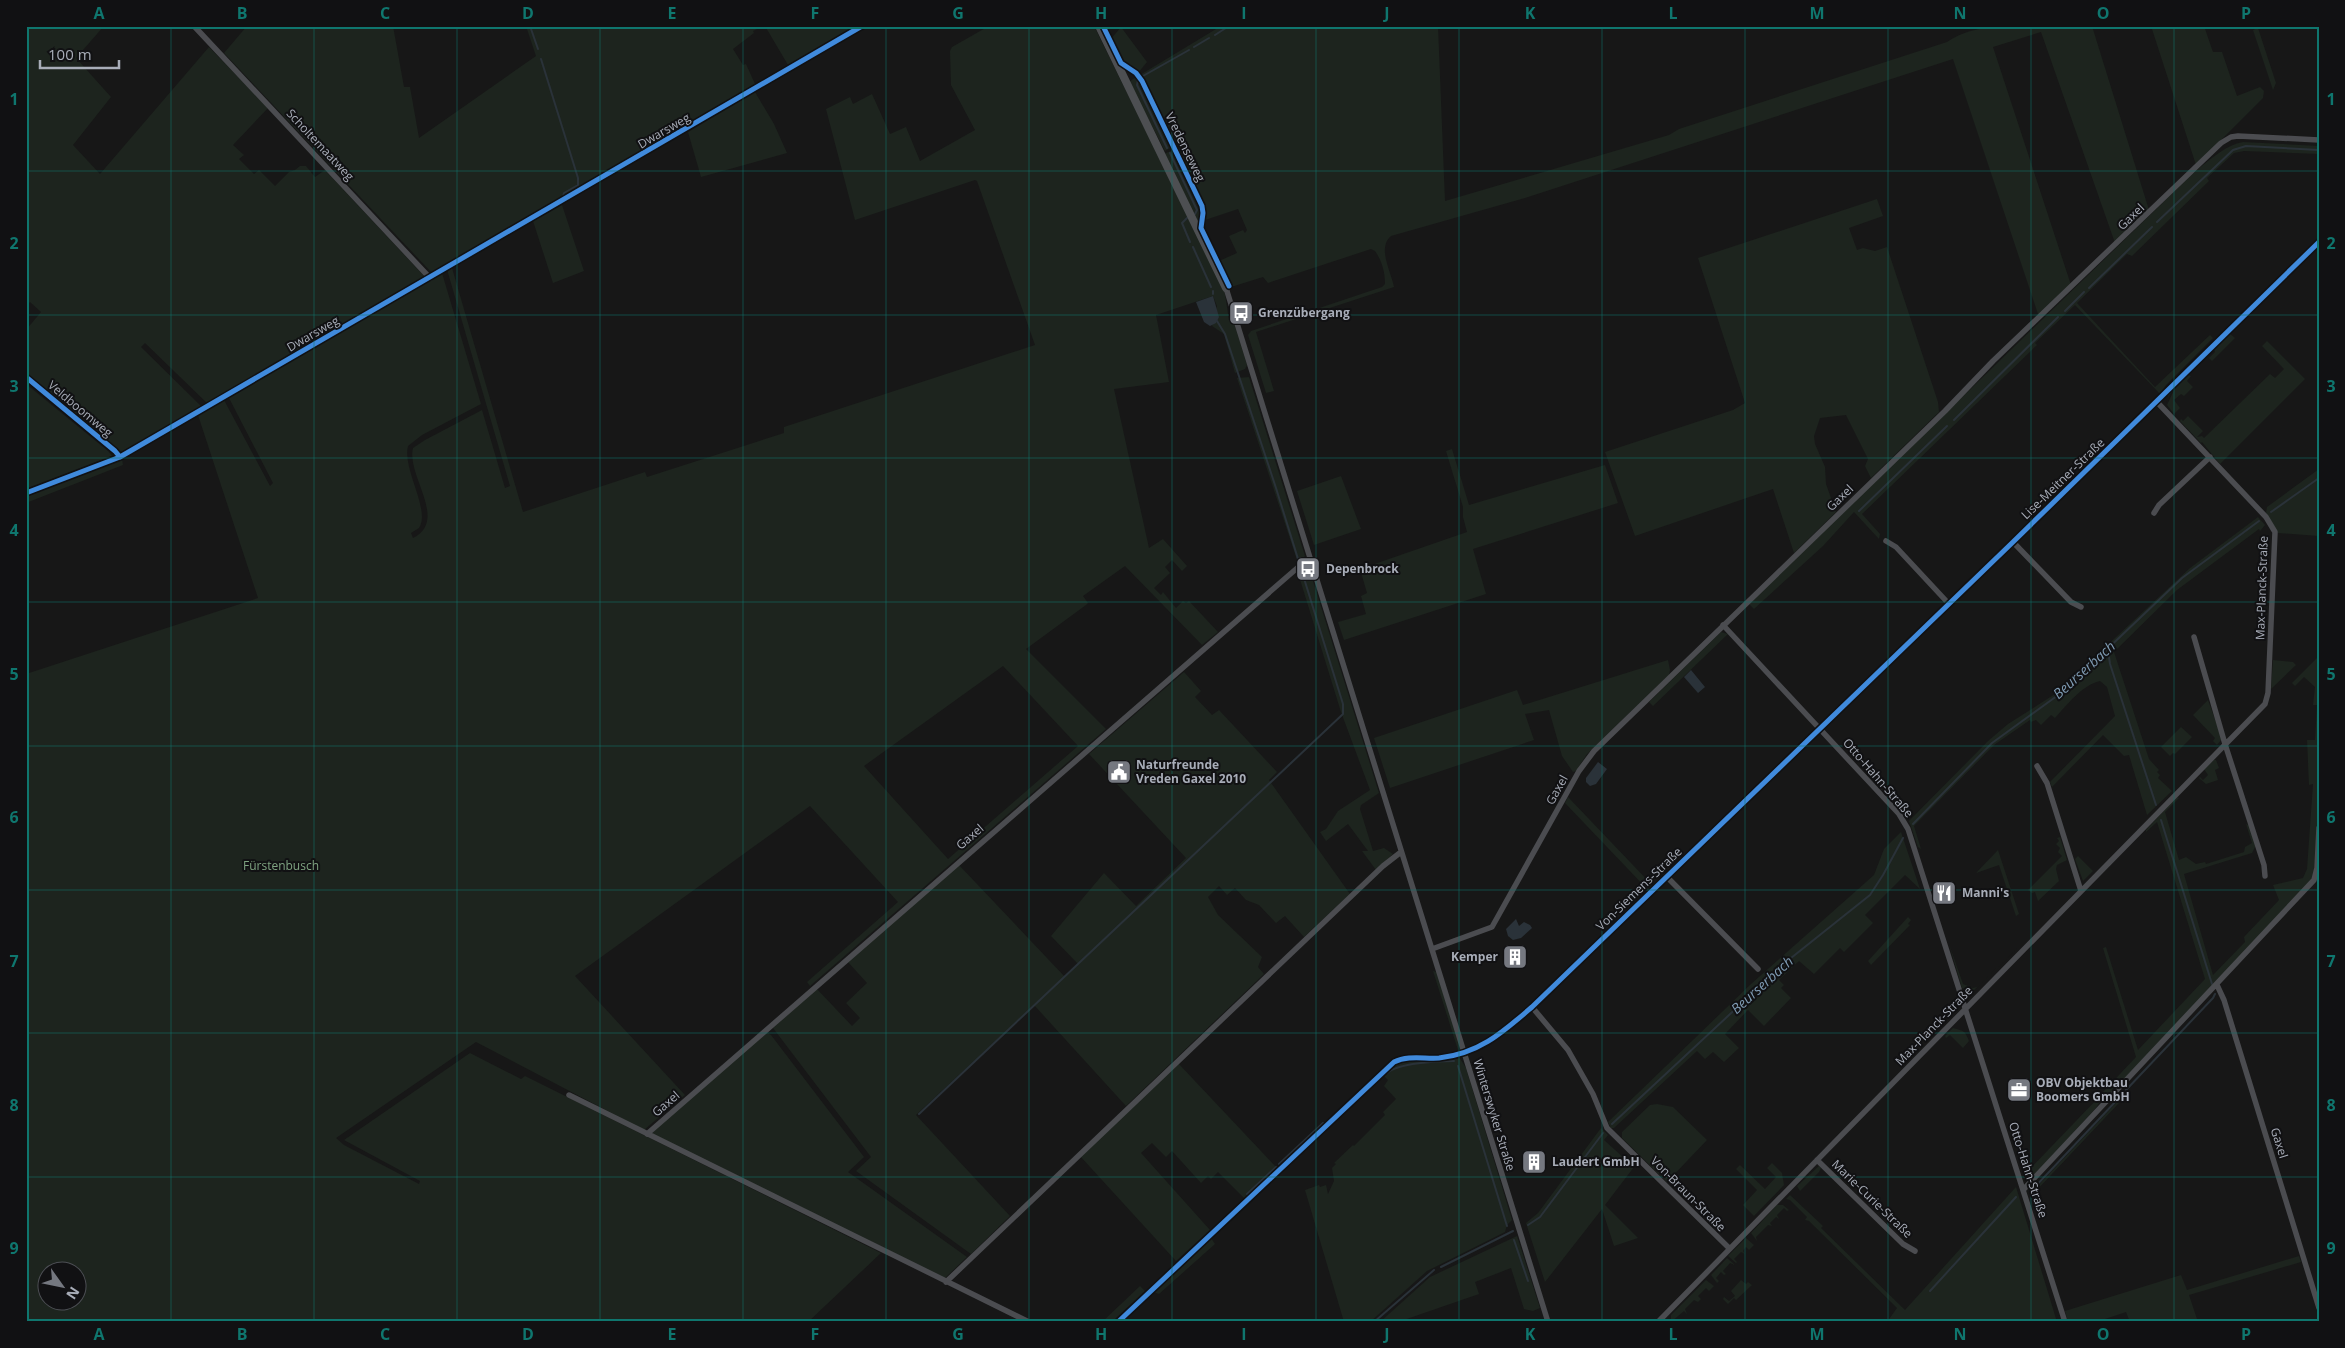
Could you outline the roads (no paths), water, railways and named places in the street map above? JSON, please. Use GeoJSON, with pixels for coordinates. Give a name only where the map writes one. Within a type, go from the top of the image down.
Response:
{"type":"FeatureCollection","features":[{"type":"Feature","properties":{"kind":"main road","name":"Vredenseweg"},"geometry":{"type":"LineString","coordinates":[[1099,26],[1226,288]]}},
{"type":"Feature","properties":{"kind":"street","name":"Scholtemaatweg"},"geometry":{"type":"LineString","coordinates":[[194,26],[430,278]]}},
{"type":"Feature","properties":{"kind":"street","name":"Dwarsweg"},"geometry":{"type":"LineString","coordinates":[[26,493],[120,457],[862,26]]}},
{"type":"Feature","properties":{"kind":"street","name":"Gaxel"},"geometry":{"type":"LineString","coordinates":[[1432,949],[1492,928],[1589,756],[1945,411],[1993,361],[2221,143],[2231,137],[2238,136],[2319,140]]}},
{"type":"Feature","properties":{"kind":"street","name":"Lise-Meitner-Straße"},"geometry":{"type":"LineString","coordinates":[[1820,729],[2319,242]]}},
{"type":"Feature","properties":{"kind":"street","name":"Winterswyker Straße"},"geometry":{"type":"LineString","coordinates":[[1226,288],[1548,1322]]}},
{"type":"Feature","properties":{"kind":"street","name":"Veldboomweg"},"geometry":{"type":"LineString","coordinates":[[26,377],[120,457]]}},
{"type":"Feature","properties":{"kind":"street","name":"Max-Planck-Straße"},"geometry":{"type":"LineString","coordinates":[[1658,1322],[2262,707],[2268,697],[2276,537],[2266,517],[2157,402]]}},
{"type":"Feature","properties":{"kind":"street"},"geometry":{"type":"LineString","coordinates":[[2154,513],[2159,505],[2210,457]]}},
{"type":"Feature","properties":{"kind":"street"},"geometry":{"type":"LineString","coordinates":[[1886,540],[1896,547],[1949,604]]}},
{"type":"Feature","properties":{"kind":"street"},"geometry":{"type":"LineString","coordinates":[[2013,542],[2071,602],[2081,606]]}},
{"type":"Feature","properties":{"kind":"street","name":"Gaxel"},"geometry":{"type":"LineString","coordinates":[[647,1134],[1050,781],[1303,563],[1311,560]]}},
{"type":"Feature","properties":{"kind":"street","name":"Otto-Hahn-Straße"},"geometry":{"type":"LineString","coordinates":[[1724,625],[1899,814],[1908,828],[2066,1322]]}},
{"type":"Feature","properties":{"kind":"street"},"geometry":{"type":"LineString","coordinates":[[2194,636],[2195,645],[2225,744],[2264,865],[2264,876]]}},
{"type":"Feature","properties":{"kind":"street","name":"Von-Siemens-Straße"},"geometry":{"type":"LineString","coordinates":[[1118,1322],[1394,1062],[1404,1058],[1440,1058],[1465,1054],[1497,1037],[1532,1007],[1820,729]]}},
{"type":"Feature","properties":{"kind":"street"},"geometry":{"type":"LineString","coordinates":[[2037,766],[2046,783],[2081,891]]}},
{"type":"Feature","properties":{"kind":"street"},"geometry":{"type":"LineString","coordinates":[[2024,1189],[2314,880],[2317,868],[2319,828]]}},
{"type":"Feature","properties":{"kind":"street"},"geometry":{"type":"LineString","coordinates":[[946,1282],[1382,866],[1402,852]]}},
{"type":"Feature","properties":{"kind":"street"},"geometry":{"type":"LineString","coordinates":[[1666,876],[1758,969]]}},
{"type":"Feature","properties":{"kind":"street","name":"Gaxel"},"geometry":{"type":"LineString","coordinates":[[2217,984],[2227,1010],[2319,1308]]}},
{"type":"Feature","properties":{"kind":"street","name":"Von-Braun-Straße"},"geometry":{"type":"LineString","coordinates":[[1532,1007],[1552,1029],[1571,1056],[1593,1094],[1607,1128],[1729,1248]]}},
{"type":"Feature","properties":{"kind":"street","name":"Gaxel"},"geometry":{"type":"LineString","coordinates":[[569,1094],[1029,1322]]}},
{"type":"Feature","properties":{"kind":"street","name":"Marie-Curie-Straße"},"geometry":{"type":"LineString","coordinates":[[1817,1160],[1903,1244],[1915,1251]]}},
{"type":"Feature","properties":{"kind":"waterway"},"geometry":{"type":"LineString","coordinates":[[530,26],[538,49]]}},
{"type":"Feature","properties":{"kind":"waterway"},"geometry":{"type":"LineString","coordinates":[[1215,35],[1229,26]]}},
{"type":"Feature","properties":{"kind":"waterway"},"geometry":{"type":"LineString","coordinates":[[1194,47],[1209,38]]}},
{"type":"Feature","properties":{"kind":"waterway"},"geometry":{"type":"LineString","coordinates":[[1143,76],[1189,50]]}},
{"type":"Feature","properties":{"kind":"waterway"},"geometry":{"type":"LineString","coordinates":[[541,59],[578,178],[578,185],[564,193],[563,197]]}},
{"type":"Feature","properties":{"kind":"waterway"},"geometry":{"type":"LineString","coordinates":[[1138,80],[1137,85],[1167,148]]}},
{"type":"Feature","properties":{"kind":"waterway"},"geometry":{"type":"LineString","coordinates":[[2157,222],[2233,150],[2246,146],[2319,150]]}},
{"type":"Feature","properties":{"kind":"waterway"},"geometry":{"type":"LineString","coordinates":[[1170,153],[1197,210],[1195,214]]}},
{"type":"Feature","properties":{"kind":"waterway"},"geometry":{"type":"LineString","coordinates":[[1187,218],[1182,223],[1190,242]]}},
{"type":"Feature","properties":{"kind":"waterway"},"geometry":{"type":"LineString","coordinates":[[2089,288],[2152,227]]}},
{"type":"Feature","properties":{"kind":"waterway"},"geometry":{"type":"LineString","coordinates":[[1193,247],[1211,287]]}},
{"type":"Feature","properties":{"kind":"waterway"},"geometry":{"type":"LineString","coordinates":[[2065,311],[2084,292]]}},
{"type":"Feature","properties":{"kind":"waterway"},"geometry":{"type":"LineString","coordinates":[[1954,420],[2058,317]]}},
{"type":"Feature","properties":{"kind":"waterway"},"geometry":{"type":"LineString","coordinates":[[919,1114],[1343,714],[1343,704],[1276,488],[1225,334],[1217,321]]}},
{"type":"Feature","properties":{"kind":"waterway"},"geometry":{"type":"LineString","coordinates":[[1859,511],[1947,426]]}},
{"type":"Feature","properties":{"kind":"waterway","name":"Beurserbach"},"geometry":{"type":"LineString","coordinates":[[2271,512],[2319,478]]}},
{"type":"Feature","properties":{"kind":"waterway","name":"Beurserbach"},"geometry":{"type":"LineString","coordinates":[[1913,824],[1992,743],[2061,693],[2182,578],[2259,521]]}},
{"type":"Feature","properties":{"kind":"waterway"},"geometry":{"type":"LineString","coordinates":[[2108,650],[2110,664],[2156,805]]}},
{"type":"Feature","properties":{"kind":"waterway"},"geometry":{"type":"LineString","coordinates":[[2161,820],[2212,984]]}},
{"type":"Feature","properties":{"kind":"waterway","name":"Beurserbach"},"geometry":{"type":"LineString","coordinates":[[1612,1124],[1786,962],[1870,895],[1903,838]]}},
{"type":"Feature","properties":{"kind":"waterway"},"geometry":{"type":"LineString","coordinates":[[2126,1090],[2215,994]]}},
{"type":"Feature","properties":{"kind":"waterway"},"geometry":{"type":"LineString","coordinates":[[1387,1073],[1409,1065],[1454,1061]]}},
{"type":"Feature","properties":{"kind":"waterway"},"geometry":{"type":"LineString","coordinates":[[1458,1066],[1507,1226]]}},
{"type":"Feature","properties":{"kind":"waterway"},"geometry":{"type":"LineString","coordinates":[[2032,1190],[2118,1099]]}},
{"type":"Feature","properties":{"kind":"waterway"},"geometry":{"type":"LineString","coordinates":[[1279,1164],[1323,1123]]}},
{"type":"Feature","properties":{"kind":"waterway","name":"Beurserbach"},"geometry":{"type":"LineString","coordinates":[[1528,1225],[1540,1217],[1603,1133]]}},
{"type":"Feature","properties":{"kind":"waterway"},"geometry":{"type":"LineString","coordinates":[[1247,1194],[1276,1167]]}},
{"type":"Feature","properties":{"kind":"waterway"},"geometry":{"type":"LineString","coordinates":[[1930,1291],[2016,1197]]}},
{"type":"Feature","properties":{"kind":"waterway","name":"Beurserbach"},"geometry":{"type":"LineString","coordinates":[[1441,1267],[1513,1231]]}},
{"type":"Feature","properties":{"kind":"waterway"},"geometry":{"type":"LineString","coordinates":[[1514,1240],[1528,1281]]}},
{"type":"Feature","properties":{"kind":"waterway","name":"Beurserbach"},"geometry":{"type":"LineString","coordinates":[[1374,1322],[1434,1270]]}},
{"type":"Feature","properties":{"kind":"place","name":"Grenzübergang"},"geometry":{"type":"Point","coordinates":[1241,313]}},
{"type":"Feature","properties":{"kind":"place","name":"Depenbrock"},"geometry":{"type":"Point","coordinates":[1308,569]}},
{"type":"Feature","properties":{"kind":"place","name":"Naturfreunde Vreden Gaxel 2010"},"geometry":{"type":"Point","coordinates":[1119,772]}},
{"type":"Feature","properties":{"kind":"place","name":"Manni's"},"geometry":{"type":"Point","coordinates":[1944,893]}},
{"type":"Feature","properties":{"kind":"place","name":"Kemper"},"geometry":{"type":"Point","coordinates":[1515,957]}},
{"type":"Feature","properties":{"kind":"place","name":"OBV Objektbau Boomers GmbH"},"geometry":{"type":"Point","coordinates":[2019,1090]}},
{"type":"Feature","properties":{"kind":"place","name":"Laudert GmbH"},"geometry":{"type":"Point","coordinates":[1534,1162]}},
{"type":"Feature","properties":{"kind":"park label","name":"Fürstenbusch"},"geometry":{"type":"Point","coordinates":[281,866]}}]}
